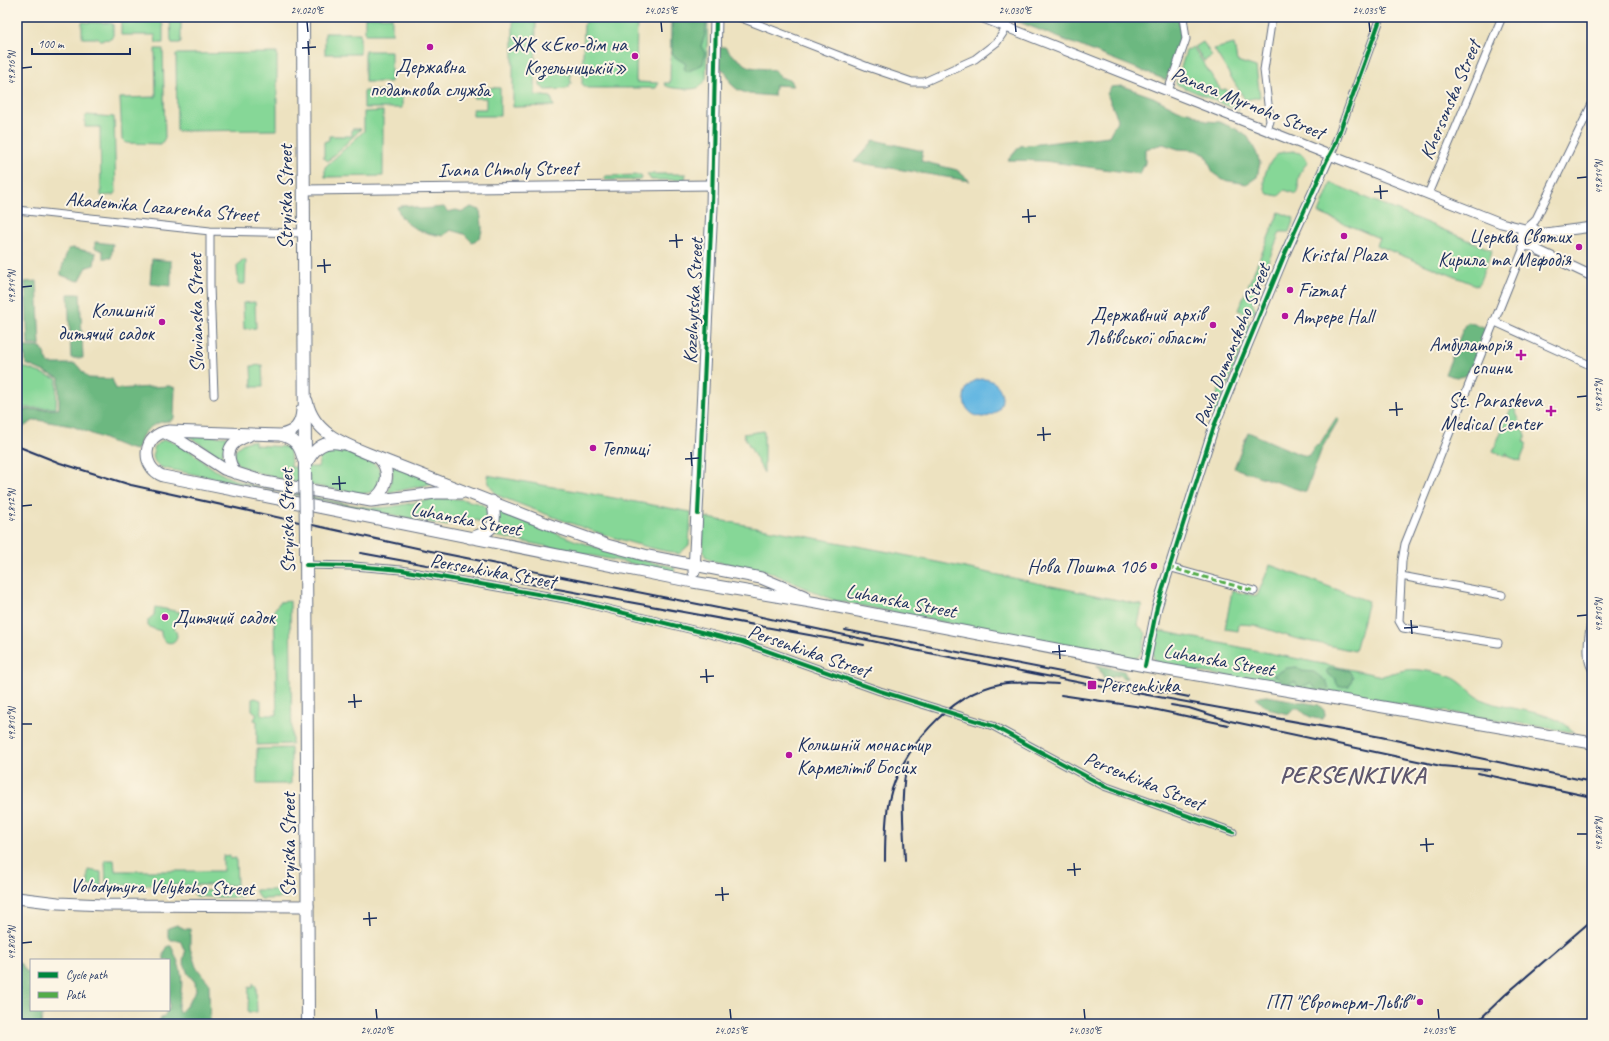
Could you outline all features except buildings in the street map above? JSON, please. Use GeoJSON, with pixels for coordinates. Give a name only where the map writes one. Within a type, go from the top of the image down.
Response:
{"type":"FeatureCollection","features":[{"type":"Feature","properties":{"kind":"main road","name":"Stryiska Street"},"geometry":{"type":"LineString","coordinates":[[303,17],[308,1024]]}},
{"type":"Feature","properties":{"kind":"main road","name":"Kozelnytska Street"},"geometry":{"type":"LineString","coordinates":[[693,582],[712,184],[716,17]]}},
{"type":"Feature","properties":{"kind":"main road","name":"Luhanska Street"},"geometry":{"type":"LineString","coordinates":[[304,390],[310,413],[317,424],[332,437],[352,447],[607,545],[648,556],[761,578],[817,603]]}},
{"type":"Feature","properties":{"kind":"main road"},"geometry":{"type":"LineString","coordinates":[[160,433],[174,431],[280,435],[294,430],[298,426],[301,417],[304,390]]}},
{"type":"Feature","properties":{"kind":"main road","name":"Luhanska Street"},"geometry":{"type":"LineString","coordinates":[[474,495],[452,492],[436,492],[371,501],[265,482],[235,473],[217,466],[170,435],[160,433],[150,442],[147,451],[147,459],[155,472],[163,476],[469,538],[693,582],[817,603],[1145,666],[1592,743]]}},
{"type":"Feature","properties":{"kind":"main road"},"geometry":{"type":"LineString","coordinates":[[235,473],[229,460],[229,451],[231,447],[240,439],[257,435]]}},
{"type":"Feature","properties":{"kind":"main road"},"geometry":{"type":"LineString","coordinates":[[280,435],[292,440],[301,449],[305,467]]}},
{"type":"Feature","properties":{"kind":"main road","name":"Luhanska Street"},"geometry":{"type":"LineString","coordinates":[[305,467],[311,454],[322,445],[330,443],[352,447]]}},
{"type":"Feature","properties":{"kind":"main road"},"geometry":{"type":"LineString","coordinates":[[371,501],[379,495],[386,482],[385,466],[379,458]]}},
{"type":"Feature","properties":{"kind":"main road"},"geometry":{"type":"LineString","coordinates":[[469,538],[483,534],[493,526],[495,518],[492,501]]}},
{"type":"Feature","properties":{"kind":"main road","name":"Volodymyra Velykoho Street"},"geometry":{"type":"LineString","coordinates":[[17,898],[58,903],[104,905],[308,906]]}},
{"type":"Feature","properties":{"kind":"street"},"geometry":{"type":"LineString","coordinates":[[739,17],[868,67],[912,82],[924,82],[975,58],[997,42],[1008,27]]}},
{"type":"Feature","properties":{"kind":"street","name":"Panasa Myrnoho Street"},"geometry":{"type":"LineString","coordinates":[[981,17],[1501,224],[1528,238],[1539,251],[1592,276]]}},
{"type":"Feature","properties":{"kind":"street"},"geometry":{"type":"LineString","coordinates":[[1168,91],[1186,39],[1183,17]]}},
{"type":"Feature","properties":{"kind":"street"},"geometry":{"type":"LineString","coordinates":[[1267,130],[1270,121],[1264,70],[1272,17]]}},
{"type":"Feature","properties":{"kind":"street"},"geometry":{"type":"LineString","coordinates":[[1330,155],[1362,74],[1381,17]]}},
{"type":"Feature","properties":{"kind":"street","name":"Khersonska Street"},"geometry":{"type":"LineString","coordinates":[[1428,194],[1502,17]]}},
{"type":"Feature","properties":{"kind":"street"},"geometry":{"type":"LineString","coordinates":[[1498,643],[1403,628],[1398,621],[1405,544],[1493,321],[1535,220],[1592,104]]}},
{"type":"Feature","properties":{"kind":"street","name":"Pavla Dumanskoho Street"},"geometry":{"type":"LineString","coordinates":[[1145,666],[1157,607],[1168,567],[1214,426],[1284,256],[1330,155]]}},
{"type":"Feature","properties":{"kind":"street","name":"Ivana Chmoly Street"},"geometry":{"type":"LineString","coordinates":[[304,190],[712,184]]}},
{"type":"Feature","properties":{"kind":"street","name":"Akademika Lazarenka Street"},"geometry":{"type":"LineString","coordinates":[[17,210],[210,231],[304,232]]}},
{"type":"Feature","properties":{"kind":"street"},"geometry":{"type":"LineString","coordinates":[[1528,238],[1546,233],[1592,227]]}},
{"type":"Feature","properties":{"kind":"street","name":"Slovianska Street"},"geometry":{"type":"LineString","coordinates":[[210,231],[209,278],[214,395]]}},
{"type":"Feature","properties":{"kind":"street"},"geometry":{"type":"LineString","coordinates":[[1493,321],[1592,366]]}},
{"type":"Feature","properties":{"kind":"street","name":"Persenkivka Street"},"geometry":{"type":"LineString","coordinates":[[306,565],[354,566],[401,570],[571,600],[742,642],[880,691],[993,726],[1104,786],[1233,832]]}},
{"type":"Feature","properties":{"kind":"street"},"geometry":{"type":"LineString","coordinates":[[1168,567],[1254,591]]}},
{"type":"Feature","properties":{"kind":"street"},"geometry":{"type":"LineString","coordinates":[[1401,576],[1502,595]]}},
{"type":"Feature","properties":{"kind":"street"},"geometry":{"type":"LineString","coordinates":[[1592,615],[1589,635],[1588,660],[1592,669]]}},
{"type":"Feature","properties":{"kind":"green space"},"geometry":{"type":"Polygon","coordinates":[[[170,17],[181,17],[180,43],[172,43],[171,41],[170,17]]]}},
{"type":"Feature","properties":{"kind":"green space"},"geometry":{"type":"Polygon","coordinates":[[[365,17],[392,17],[392,34],[365,34],[365,17]]]}},
{"type":"Feature","properties":{"kind":"green space"},"geometry":{"type":"Polygon","coordinates":[[[513,17],[536,17],[535,95],[551,97],[554,106],[513,107],[513,17]]]}},
{"type":"Feature","properties":{"kind":"green space"},"geometry":{"type":"Polygon","coordinates":[[[588,17],[592,20],[598,17],[637,17],[636,82],[659,83],[656,88],[587,88],[582,84],[584,25],[588,17]]]}},
{"type":"Feature","properties":{"kind":"green space"},"geometry":{"type":"Polygon","coordinates":[[[671,17],[708,17],[706,79],[703,84],[694,89],[675,88],[667,86],[664,83],[670,83],[671,17]]]}},
{"type":"Feature","properties":{"kind":"green space"},"geometry":{"type":"Polygon","coordinates":[[[672,17],[707,17],[705,35],[701,46],[705,53],[703,64],[687,72],[684,68],[686,64],[675,57],[672,53],[672,17]]]}},
{"type":"Feature","properties":{"kind":"green space"},"geometry":{"type":"Polygon","coordinates":[[[1012,17],[1178,17],[1181,32],[1180,42],[1166,80],[1014,20],[1012,17]]]}},
{"type":"Feature","properties":{"kind":"green space"},"geometry":{"type":"Polygon","coordinates":[[[121,21],[160,21],[163,25],[163,43],[156,43],[155,35],[121,35],[121,21]]]}},
{"type":"Feature","properties":{"kind":"green space"},"geometry":{"type":"Polygon","coordinates":[[[82,22],[113,24],[113,35],[111,39],[100,40],[98,38],[82,38],[82,22]]]}},
{"type":"Feature","properties":{"kind":"green space"},"geometry":{"type":"Polygon","coordinates":[[[325,33],[360,33],[360,54],[325,54],[325,33]]]}},
{"type":"Feature","properties":{"kind":"green space"},"geometry":{"type":"Polygon","coordinates":[[[1203,42],[1212,56],[1204,61],[1195,47],[1203,42]]]}},
{"type":"Feature","properties":{"kind":"green space"},"geometry":{"type":"Polygon","coordinates":[[[1234,44],[1237,61],[1256,67],[1260,97],[1245,100],[1214,49],[1234,44]]]}},
{"type":"Feature","properties":{"kind":"green space"},"geometry":{"type":"Polygon","coordinates":[[[720,47],[725,47],[731,54],[749,67],[775,70],[780,77],[790,80],[793,86],[775,85],[774,96],[749,94],[738,90],[731,84],[727,74],[721,69],[716,58],[720,47]]]}},
{"type":"Feature","properties":{"kind":"green space"},"geometry":{"type":"Polygon","coordinates":[[[1193,47],[1221,90],[1226,89],[1237,105],[1239,111],[1176,84],[1186,51],[1193,47]]]}},
{"type":"Feature","properties":{"kind":"green space"},"geometry":{"type":"Polygon","coordinates":[[[155,49],[163,49],[165,138],[161,144],[126,143],[122,139],[120,98],[156,97],[155,49]]]}},
{"type":"Feature","properties":{"kind":"green space"},"geometry":{"type":"Polygon","coordinates":[[[365,51],[391,51],[391,82],[365,82],[365,51]]]}},
{"type":"Feature","properties":{"kind":"green space"},"geometry":{"type":"Polygon","coordinates":[[[277,53],[277,130],[177,131],[176,54],[277,53]]]}},
{"type":"Feature","properties":{"kind":"green space"},"geometry":{"type":"Polygon","coordinates":[[[570,68],[571,84],[567,89],[546,90],[540,86],[543,78],[547,75],[570,68]]]}},
{"type":"Feature","properties":{"kind":"green space"},"geometry":{"type":"Polygon","coordinates":[[[1122,86],[1153,97],[1178,110],[1192,113],[1206,121],[1219,122],[1236,129],[1248,137],[1260,163],[1257,177],[1247,184],[1223,180],[1213,173],[1206,155],[1195,150],[1178,149],[1163,144],[1145,149],[1145,163],[1140,174],[1044,161],[1008,160],[1020,146],[1109,136],[1118,119],[1107,94],[1111,87],[1122,86]]]}},
{"type":"Feature","properties":{"kind":"green space"},"geometry":{"type":"Polygon","coordinates":[[[473,87],[500,88],[500,116],[473,116],[473,109],[486,109],[486,98],[473,98],[473,87]]]}},
{"type":"Feature","properties":{"kind":"green space"},"geometry":{"type":"Polygon","coordinates":[[[364,91],[402,91],[402,108],[364,108],[364,91]]]}},
{"type":"Feature","properties":{"kind":"green space"},"geometry":{"type":"Polygon","coordinates":[[[383,111],[383,176],[325,177],[325,167],[364,131],[364,112],[383,111]]]}},
{"type":"Feature","properties":{"kind":"green space"},"geometry":{"type":"Polygon","coordinates":[[[87,115],[114,117],[116,193],[114,195],[101,196],[100,127],[85,127],[85,117],[87,115]]]}},
{"type":"Feature","properties":{"kind":"green space"},"geometry":{"type":"Polygon","coordinates":[[[352,129],[361,129],[328,161],[324,158],[324,142],[329,140],[329,136],[352,136],[352,129]]]}},
{"type":"Feature","properties":{"kind":"green space"},"geometry":{"type":"Polygon","coordinates":[[[874,140],[923,151],[921,161],[957,170],[970,181],[854,162],[874,140]]]}},
{"type":"Feature","properties":{"kind":"green space"},"geometry":{"type":"Polygon","coordinates":[[[1293,151],[1302,154],[1308,162],[1299,175],[1299,191],[1296,194],[1285,190],[1279,196],[1268,194],[1264,184],[1266,171],[1269,165],[1280,153],[1293,151]]]}},
{"type":"Feature","properties":{"kind":"green space"},"geometry":{"type":"Polygon","coordinates":[[[647,174],[686,174],[685,180],[651,180],[647,174]]]}},
{"type":"Feature","properties":{"kind":"green space"},"geometry":{"type":"Polygon","coordinates":[[[641,175],[641,180],[605,180],[605,176],[641,175]]]}},
{"type":"Feature","properties":{"kind":"green space"},"geometry":{"type":"Polygon","coordinates":[[[1331,183],[1492,250],[1478,286],[1376,245],[1379,238],[1319,213],[1331,183]]]}},
{"type":"Feature","properties":{"kind":"green space"},"geometry":{"type":"Polygon","coordinates":[[[407,205],[420,209],[444,207],[448,212],[456,210],[463,212],[471,207],[480,210],[482,229],[480,237],[472,242],[464,234],[450,230],[443,236],[421,231],[407,223],[401,216],[397,207],[407,205]]]}},
{"type":"Feature","properties":{"kind":"green space"},"geometry":{"type":"Polygon","coordinates":[[[1279,212],[1294,218],[1289,232],[1280,232],[1252,302],[1256,310],[1254,313],[1248,314],[1238,310],[1279,212]]]}},
{"type":"Feature","properties":{"kind":"green space"},"geometry":{"type":"Polygon","coordinates":[[[95,242],[113,244],[111,258],[103,258],[103,251],[95,248],[95,242]]]}},
{"type":"Feature","properties":{"kind":"green space"},"geometry":{"type":"Polygon","coordinates":[[[73,248],[96,253],[94,265],[87,267],[80,280],[77,281],[61,275],[68,249],[73,248]]]}},
{"type":"Feature","properties":{"kind":"green space"},"geometry":{"type":"Polygon","coordinates":[[[152,259],[171,261],[171,286],[150,284],[152,259]]]}},
{"type":"Feature","properties":{"kind":"green space"},"geometry":{"type":"Polygon","coordinates":[[[242,260],[246,261],[245,284],[238,284],[237,266],[242,260]]]}},
{"type":"Feature","properties":{"kind":"green space"},"geometry":{"type":"Polygon","coordinates":[[[37,281],[40,345],[28,345],[25,282],[37,281]]]}},
{"type":"Feature","properties":{"kind":"green space"},"geometry":{"type":"Polygon","coordinates":[[[68,294],[80,294],[83,358],[71,358],[68,294]]]}},
{"type":"Feature","properties":{"kind":"green space"},"geometry":{"type":"Polygon","coordinates":[[[255,302],[256,328],[244,329],[243,303],[255,302]]]}},
{"type":"Feature","properties":{"kind":"green space"},"geometry":{"type":"Polygon","coordinates":[[[1245,317],[1247,318],[1250,327],[1216,415],[1210,414],[1245,317]]]}},
{"type":"Feature","properties":{"kind":"green space"},"geometry":{"type":"Polygon","coordinates":[[[1467,322],[1484,327],[1487,332],[1469,374],[1463,377],[1457,377],[1445,374],[1465,324],[1467,322]]]}},
{"type":"Feature","properties":{"kind":"green space"},"geometry":{"type":"Polygon","coordinates":[[[17,347],[41,347],[49,364],[76,364],[88,378],[112,379],[116,389],[170,386],[175,388],[174,418],[171,421],[159,423],[148,429],[142,437],[139,447],[136,450],[127,448],[72,426],[37,420],[20,429],[17,436],[17,407],[24,410],[59,409],[59,378],[26,364],[25,355],[17,354],[17,347]]]}},
{"type":"Feature","properties":{"kind":"green space"},"geometry":{"type":"Polygon","coordinates":[[[17,358],[22,359],[21,366],[57,379],[56,408],[25,408],[17,404],[17,358]]]}},
{"type":"Feature","properties":{"kind":"green space"},"geometry":{"type":"Polygon","coordinates":[[[262,365],[263,387],[252,387],[251,366],[262,365]]]}},
{"type":"Feature","properties":{"kind":"green space"},"geometry":{"type":"Polygon","coordinates":[[[1512,406],[1516,407],[1515,410],[1526,436],[1524,442],[1527,444],[1520,461],[1507,456],[1508,454],[1506,453],[1505,456],[1493,451],[1512,406]]]}},
{"type":"Feature","properties":{"kind":"green space"},"geometry":{"type":"Polygon","coordinates":[[[1336,418],[1339,419],[1322,448],[1306,492],[1234,468],[1248,432],[1299,454],[1308,456],[1315,446],[1319,445],[1336,418]]]}},
{"type":"Feature","properties":{"kind":"green space"},"geometry":{"type":"Polygon","coordinates":[[[764,431],[764,473],[743,434],[764,431]]]}},
{"type":"Feature","properties":{"kind":"green space"},"geometry":{"type":"Polygon","coordinates":[[[187,435],[229,437],[223,451],[222,458],[187,435]]]}},
{"type":"Feature","properties":{"kind":"green space"},"geometry":{"type":"Polygon","coordinates":[[[163,440],[177,443],[220,473],[251,485],[371,508],[389,507],[451,498],[462,499],[479,503],[486,508],[489,519],[487,523],[465,518],[447,526],[163,468],[155,462],[153,453],[155,446],[163,440]]]}},
{"type":"Feature","properties":{"kind":"green space"},"geometry":{"type":"Polygon","coordinates":[[[249,441],[255,441],[255,445],[287,447],[290,451],[291,467],[318,467],[320,458],[326,450],[334,450],[339,452],[340,449],[374,463],[381,472],[379,484],[371,492],[356,493],[310,485],[255,472],[242,467],[235,461],[235,453],[237,448],[249,441]]]}},
{"type":"Feature","properties":{"kind":"green space"},"geometry":{"type":"Polygon","coordinates":[[[391,465],[437,483],[388,493],[393,474],[391,465]]]}},
{"type":"Feature","properties":{"kind":"green space"},"geometry":{"type":"Polygon","coordinates":[[[487,475],[691,512],[689,545],[679,554],[633,543],[588,529],[499,496],[491,487],[487,475]]]}},
{"type":"Feature","properties":{"kind":"green space"},"geometry":{"type":"Polygon","coordinates":[[[496,509],[574,540],[626,557],[674,567],[675,570],[673,572],[495,536],[493,530],[496,509]]]}},
{"type":"Feature","properties":{"kind":"green space"},"geometry":{"type":"Polygon","coordinates":[[[703,517],[889,552],[1142,605],[1138,625],[1146,633],[1143,648],[1138,657],[1135,659],[833,600],[765,570],[712,561],[705,556],[703,551],[703,517]]]}},
{"type":"Feature","properties":{"kind":"green space"},"geometry":{"type":"Polygon","coordinates":[[[1270,565],[1368,601],[1355,651],[1294,638],[1254,625],[1239,624],[1238,631],[1225,629],[1232,591],[1257,596],[1270,565]]]}},
{"type":"Feature","properties":{"kind":"green space"},"geometry":{"type":"Polygon","coordinates":[[[290,601],[292,744],[257,745],[257,721],[254,720],[257,714],[252,710],[252,699],[255,698],[261,700],[261,715],[277,715],[274,610],[280,602],[290,601]]]}},
{"type":"Feature","properties":{"kind":"green space","name":"Дитячий садок"},"geometry":{"type":"Polygon","coordinates":[[[155,607],[180,612],[180,617],[173,623],[177,636],[174,642],[171,643],[165,641],[161,635],[161,631],[148,626],[148,620],[154,615],[155,607]]]}},
{"type":"Feature","properties":{"kind":"green space"},"geometry":{"type":"Polygon","coordinates":[[[1156,630],[1382,676],[1400,671],[1411,670],[1423,670],[1441,674],[1455,679],[1483,700],[1545,715],[1566,725],[1573,732],[1157,665],[1153,657],[1153,643],[1156,630]]]}},
{"type":"Feature","properties":{"kind":"green space"},"geometry":{"type":"Polygon","coordinates":[[[1097,665],[1124,671],[1127,678],[1123,678],[1120,675],[1104,678],[1097,665]]]}},
{"type":"Feature","properties":{"kind":"green space"},"geometry":{"type":"Polygon","coordinates":[[[1297,667],[1302,671],[1314,672],[1327,682],[1329,689],[1326,691],[1318,691],[1310,683],[1303,687],[1298,687],[1295,682],[1287,684],[1273,675],[1287,668],[1297,667]]]}},
{"type":"Feature","properties":{"kind":"green space"},"geometry":{"type":"Polygon","coordinates":[[[1337,668],[1349,671],[1353,677],[1349,686],[1339,687],[1336,679],[1326,672],[1328,669],[1337,668]]]}},
{"type":"Feature","properties":{"kind":"green space"},"geometry":{"type":"Polygon","coordinates":[[[1267,696],[1319,705],[1324,710],[1325,715],[1323,719],[1312,718],[1299,708],[1294,708],[1288,714],[1272,710],[1257,700],[1257,697],[1267,696]]]}},
{"type":"Feature","properties":{"kind":"green space"},"geometry":{"type":"Polygon","coordinates":[[[291,748],[291,784],[257,784],[257,749],[291,748]]]}},
{"type":"Feature","properties":{"kind":"green space"},"geometry":{"type":"Polygon","coordinates":[[[230,855],[230,859],[236,858],[237,885],[106,885],[105,860],[114,860],[115,871],[223,871],[223,856],[230,855]]]}},
{"type":"Feature","properties":{"kind":"green space"},"geometry":{"type":"Polygon","coordinates":[[[88,870],[101,872],[101,886],[88,886],[88,870]]]}},
{"type":"Feature","properties":{"kind":"green space"},"geometry":{"type":"Polygon","coordinates":[[[245,890],[241,898],[196,896],[192,891],[245,890]]]}},
{"type":"Feature","properties":{"kind":"green space"},"geometry":{"type":"Polygon","coordinates":[[[255,890],[279,890],[287,898],[262,899],[259,898],[255,890]]]}},
{"type":"Feature","properties":{"kind":"green space"},"geometry":{"type":"Polygon","coordinates":[[[177,925],[185,929],[190,929],[190,948],[196,967],[209,983],[210,1024],[160,1024],[159,1020],[165,1015],[167,1011],[170,1011],[170,959],[164,959],[164,953],[168,946],[171,946],[174,951],[182,980],[181,995],[178,1002],[179,1013],[186,1006],[196,991],[195,982],[188,974],[183,961],[185,952],[180,940],[171,940],[168,937],[168,928],[177,925]]]}},
{"type":"Feature","properties":{"kind":"green space"},"geometry":{"type":"Polygon","coordinates":[[[17,962],[19,962],[27,972],[30,973],[30,1011],[43,1011],[41,1024],[17,1024],[17,962]]]}},
{"type":"Feature","properties":{"kind":"green space"},"geometry":{"type":"Polygon","coordinates":[[[253,983],[256,986],[257,1012],[248,1012],[249,987],[253,988],[253,983]]]}},
{"type":"Feature","properties":{"kind":"water"},"geometry":{"type":"Polygon","coordinates":[[[979,379],[987,379],[999,388],[1002,398],[999,408],[993,414],[987,417],[979,417],[967,408],[964,402],[964,394],[973,382],[979,379]]]}},
{"type":"Feature","properties":{"kind":"railway"},"geometry":{"type":"LineString","coordinates":[[17,446],[60,463],[131,485],[426,550],[743,613],[909,649],[1092,685],[1381,737],[1592,782]]}},
{"type":"Feature","properties":{"kind":"railway"},"geometry":{"type":"LineString","coordinates":[[361,553],[864,645]]}},
{"type":"Feature","properties":{"kind":"railway"},"geometry":{"type":"LineString","coordinates":[[845,630],[1189,697]]}},
{"type":"Feature","properties":{"kind":"railway"},"geometry":{"type":"LineString","coordinates":[[885,861],[887,815],[889,800],[895,781],[916,744],[930,727],[945,712],[963,699],[981,690],[1007,683],[1029,682],[1058,684]]}},
{"type":"Feature","properties":{"kind":"railway"},"geometry":{"type":"LineString","coordinates":[[1061,695],[1148,708],[1228,725]]}},
{"type":"Feature","properties":{"kind":"railway"},"geometry":{"type":"LineString","coordinates":[[1171,705],[1189,708],[1230,721],[1441,766],[1490,770]]}},
{"type":"Feature","properties":{"kind":"railway"},"geometry":{"type":"LineString","coordinates":[[905,861],[903,799],[905,774],[908,762]]}},
{"type":"Feature","properties":{"kind":"railway"},"geometry":{"type":"LineString","coordinates":[[1478,773],[1592,797]]}},
{"type":"Feature","properties":{"kind":"railway"},"geometry":{"type":"LineString","coordinates":[[1475,1024],[1505,995],[1592,920]]}},
{"type":"Feature","properties":{"kind":"marked path"},"geometry":{"type":"LineString","coordinates":[[1168,567],[1254,591]]}},
{"type":"Feature","properties":{"kind":"cycle path"},"geometry":{"type":"LineString","coordinates":[[698,514],[712,207],[716,17]]}},
{"type":"Feature","properties":{"kind":"cycle path"},"geometry":{"type":"LineString","coordinates":[[1145,666],[1157,607],[1214,426],[1284,256],[1334,147],[1381,17]]}},
{"type":"Feature","properties":{"kind":"cycle path"},"geometry":{"type":"LineString","coordinates":[[306,565],[354,566],[401,570],[571,600],[742,642],[880,691],[993,726],[1104,786],[1233,832]]}},
{"type":"Feature","properties":{"kind":"place","name":"Державна податкова служба"},"geometry":{"type":"Point","coordinates":[430,47]}},
{"type":"Feature","properties":{"kind":"place","name":"ЖК «Еко-дім на Козельницькій»"},"geometry":{"type":"Point","coordinates":[635,56]}},
{"type":"Feature","properties":{"kind":"place","name":"Kristal Plaza"},"geometry":{"type":"Point","coordinates":[1344,236]}},
{"type":"Feature","properties":{"kind":"place","name":"Церква Святих Кирила та Мефодія"},"geometry":{"type":"Point","coordinates":[1579,247]}},
{"type":"Feature","properties":{"kind":"place","name":"Fizmat"},"geometry":{"type":"Point","coordinates":[1290,290]}},
{"type":"Feature","properties":{"kind":"place","name":"Ampepe Hall"},"geometry":{"type":"Point","coordinates":[1285,316]}},
{"type":"Feature","properties":{"kind":"place","name":"Колишній дитячий садок"},"geometry":{"type":"Point","coordinates":[162,322]}},
{"type":"Feature","properties":{"kind":"place","name":"Державний архів Львівської області"},"geometry":{"type":"Point","coordinates":[1213,325]}},
{"type":"Feature","properties":{"kind":"place","name":"Амбулаторія спини"},"geometry":{"type":"Point","coordinates":[1521,355]}},
{"type":"Feature","properties":{"kind":"place","name":"St. Paraskeva Medical Center"},"geometry":{"type":"Point","coordinates":[1551,411]}},
{"type":"Feature","properties":{"kind":"place","name":"Теплиці"},"geometry":{"type":"Point","coordinates":[593,448]}},
{"type":"Feature","properties":{"kind":"place","name":"Нова Пошта 106"},"geometry":{"type":"Point","coordinates":[1154,566]}},
{"type":"Feature","properties":{"kind":"place","name":"Дитячий садок"},"geometry":{"type":"Point","coordinates":[165,617]}},
{"type":"Feature","properties":{"kind":"place","name":"Persenkivka"},"geometry":{"type":"Point","coordinates":[1092,685]}},
{"type":"Feature","properties":{"kind":"place","name":"Колишній монастир Кармелітів Босих"},"geometry":{"type":"Point","coordinates":[789,755]}},
{"type":"Feature","properties":{"kind":"place","name":"ПП \"Євротерм-Львів\""},"geometry":{"type":"Point","coordinates":[1420,1002]}},
{"type":"Feature","properties":{"kind":"district","name":"PERSENKIVKA"},"geometry":{"type":"Point","coordinates":[1353,775]}}]}
